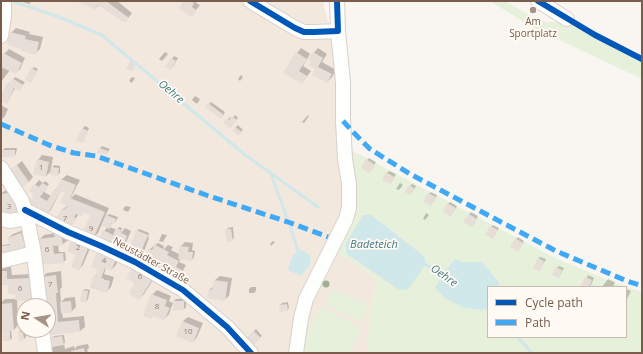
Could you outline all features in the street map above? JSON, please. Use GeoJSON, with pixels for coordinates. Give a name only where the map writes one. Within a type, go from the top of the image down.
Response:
{"type":"FeatureCollection","features":[{"type":"Feature","properties":{"kind":"street"},"geometry":{"type":"LineString","coordinates":[[1,36],[4,16],[4,1]]}},
{"type":"Feature","properties":{"kind":"street"},"geometry":{"type":"LineString","coordinates":[[250,1],[304,32],[338,31]]}},
{"type":"Feature","properties":{"kind":"street"},"geometry":{"type":"LineString","coordinates":[[296,353],[301,318],[306,299],[343,226],[349,208],[349,184],[345,159],[343,82],[338,31],[337,1]]}},
{"type":"Feature","properties":{"kind":"street"},"geometry":{"type":"LineString","coordinates":[[538,1],[567,19]]}},
{"type":"Feature","properties":{"kind":"street"},"geometry":{"type":"LineString","coordinates":[[1,168],[22,201],[26,214],[34,253],[39,298]]}},
{"type":"Feature","properties":{"kind":"street"},"geometry":{"type":"LineString","coordinates":[[1,219],[10,221],[26,214]]}},
{"type":"Feature","properties":{"kind":"street","name":"Neustädter Straße"},"geometry":{"type":"LineString","coordinates":[[26,214],[102,246],[135,262],[183,290],[227,327],[252,353]]}},
{"type":"Feature","properties":{"kind":"street"},"geometry":{"type":"LineString","coordinates":[[1,261],[34,253]]}},
{"type":"Feature","properties":{"kind":"street"},"geometry":{"type":"LineString","coordinates":[[43,338],[45,353]]}},
{"type":"Feature","properties":{"kind":"shaded area"},"geometry":{"type":"Polygon","coordinates":[[[1,1],[323,1],[337,59],[346,199],[335,251],[378,280],[371,303],[368,352],[1,353],[1,1]]]}},
{"type":"Feature","properties":{"kind":"green space"},"geometry":{"type":"Polygon","coordinates":[[[490,1],[505,1],[534,18],[547,22],[566,22],[642,61],[642,79],[530,26],[490,1]]]}},
{"type":"Feature","properties":{"kind":"green space"},"geometry":{"type":"Polygon","coordinates":[[[349,149],[551,256],[624,286],[500,286],[498,281],[482,262],[463,262],[455,259],[445,271],[435,289],[482,310],[487,309],[487,338],[627,338],[627,287],[642,292],[642,353],[367,353],[371,303],[378,280],[335,251],[339,244],[349,149]]]}},
{"type":"Feature","properties":{"kind":"green space"},"geometry":{"type":"Polygon","coordinates":[[[332,289],[368,304],[361,321],[325,306],[332,289]]]}},
{"type":"Feature","properties":{"kind":"green space"},"geometry":{"type":"Polygon","coordinates":[[[320,307],[362,328],[350,353],[302,353],[307,334],[320,307]]]}},
{"type":"Feature","properties":{"kind":"water","name":"Badeteich"},"geometry":{"type":"Polygon","coordinates":[[[363,215],[371,215],[424,256],[426,264],[408,289],[399,290],[347,254],[345,245],[363,215]]]}},
{"type":"Feature","properties":{"kind":"water"},"geometry":{"type":"Polygon","coordinates":[[[298,251],[303,251],[310,255],[311,260],[309,267],[302,275],[290,271],[288,268],[293,255],[298,251]]]}},
{"type":"Feature","properties":{"kind":"water"},"geometry":{"type":"Polygon","coordinates":[[[455,259],[463,262],[482,262],[498,281],[500,286],[487,286],[487,309],[465,308],[446,299],[435,288],[445,271],[455,259]]]}},
{"type":"Feature","properties":{"kind":"building"},"geometry":{"type":"Polygon","coordinates":[[[76,1],[106,1],[129,18],[125,23],[98,5],[96,10],[76,1]]]}},
{"type":"Feature","properties":{"kind":"building"},"geometry":{"type":"Polygon","coordinates":[[[183,1],[190,1],[194,3],[192,7],[196,10],[192,17],[179,9],[183,1]]]}},
{"type":"Feature","properties":{"kind":"building"},"geometry":{"type":"Polygon","coordinates":[[[10,32],[26,36],[25,39],[39,42],[36,55],[7,45],[10,32]]]}},
{"type":"Feature","properties":{"kind":"building"},"geometry":{"type":"Polygon","coordinates":[[[296,52],[307,59],[299,71],[307,76],[302,84],[283,73],[296,52]]]}},
{"type":"Feature","properties":{"kind":"building"},"geometry":{"type":"Polygon","coordinates":[[[313,52],[323,58],[318,67],[332,74],[327,83],[312,75],[315,69],[309,65],[311,62],[308,60],[313,52]]]}},
{"type":"Feature","properties":{"kind":"building"},"geometry":{"type":"Polygon","coordinates":[[[3,53],[22,63],[16,74],[1,67],[1,58],[3,53]]]}},
{"type":"Feature","properties":{"kind":"building"},"geometry":{"type":"Polygon","coordinates":[[[171,58],[176,61],[171,70],[165,67],[171,58]]]}},
{"type":"Feature","properties":{"kind":"building"},"geometry":{"type":"Polygon","coordinates":[[[130,61],[136,64],[133,71],[126,69],[130,61]]]}},
{"type":"Feature","properties":{"kind":"building"},"geometry":{"type":"Polygon","coordinates":[[[31,68],[37,71],[31,83],[25,80],[31,68]]]}},
{"type":"Feature","properties":{"kind":"building"},"geometry":{"type":"Polygon","coordinates":[[[12,78],[23,85],[20,91],[14,88],[7,104],[1,101],[1,96],[6,84],[8,85],[12,78]]]}},
{"type":"Feature","properties":{"kind":"building"},"geometry":{"type":"Polygon","coordinates":[[[208,103],[224,115],[221,119],[205,107],[208,103]]]}},
{"type":"Feature","properties":{"kind":"building"},"geometry":{"type":"Polygon","coordinates":[[[232,116],[237,120],[230,128],[223,123],[227,118],[229,120],[232,116]]]}},
{"type":"Feature","properties":{"kind":"building"},"geometry":{"type":"Polygon","coordinates":[[[235,127],[242,132],[238,136],[232,130],[235,127]]]}},
{"type":"Feature","properties":{"kind":"building"},"geometry":{"type":"Polygon","coordinates":[[[82,128],[88,131],[83,143],[76,141],[82,128]]]}},
{"type":"Feature","properties":{"kind":"building"},"geometry":{"type":"Polygon","coordinates":[[[99,148],[108,151],[107,155],[97,153],[99,148]]]}},
{"type":"Feature","properties":{"kind":"building"},"geometry":{"type":"Polygon","coordinates":[[[2,150],[15,150],[15,157],[1,157],[2,150]]]}},
{"type":"Feature","properties":{"kind":"building"},"geometry":{"type":"Polygon","coordinates":[[[37,159],[49,162],[46,177],[33,174],[37,159]]]}},
{"type":"Feature","properties":{"kind":"building"},"geometry":{"type":"Polygon","coordinates":[[[366,159],[375,165],[370,173],[361,168],[366,159]]]}},
{"type":"Feature","properties":{"kind":"building"},"geometry":{"type":"Polygon","coordinates":[[[17,165],[29,182],[20,189],[8,171],[17,165]]]}},
{"type":"Feature","properties":{"kind":"building"},"geometry":{"type":"Polygon","coordinates":[[[51,167],[59,168],[58,176],[50,175],[51,167]]]}},
{"type":"Feature","properties":{"kind":"building"},"geometry":{"type":"Polygon","coordinates":[[[386,172],[394,177],[391,184],[382,180],[386,172]]]}},
{"type":"Feature","properties":{"kind":"building"},"geometry":{"type":"Polygon","coordinates":[[[61,179],[76,185],[70,198],[105,212],[93,239],[82,234],[90,215],[84,213],[81,216],[76,214],[74,217],[76,218],[69,229],[55,221],[61,209],[63,210],[68,206],[60,203],[65,192],[60,192],[47,215],[28,203],[34,194],[29,191],[34,184],[39,187],[42,183],[48,186],[40,197],[47,201],[54,190],[56,190],[61,179]]]}},
{"type":"Feature","properties":{"kind":"building"},"geometry":{"type":"Polygon","coordinates":[[[409,185],[414,188],[411,195],[405,192],[409,185]]]}},
{"type":"Feature","properties":{"kind":"building"},"geometry":{"type":"Polygon","coordinates":[[[14,192],[18,214],[2,217],[1,194],[14,192]]]}},
{"type":"Feature","properties":{"kind":"building"},"geometry":{"type":"Polygon","coordinates":[[[428,193],[436,197],[431,206],[423,202],[428,193]]]}},
{"type":"Feature","properties":{"kind":"building"},"geometry":{"type":"Polygon","coordinates":[[[447,203],[456,208],[451,217],[443,212],[447,203]]]}},
{"type":"Feature","properties":{"kind":"building"},"geometry":{"type":"Polygon","coordinates":[[[469,214],[477,219],[472,227],[463,222],[469,214]]]}},
{"type":"Feature","properties":{"kind":"building"},"geometry":{"type":"Polygon","coordinates":[[[106,215],[116,219],[114,224],[111,223],[110,229],[102,226],[106,215]]]}},
{"type":"Feature","properties":{"kind":"building"},"geometry":{"type":"Polygon","coordinates":[[[490,226],[498,230],[493,239],[485,235],[490,226]]]}},
{"type":"Feature","properties":{"kind":"building"},"geometry":{"type":"Polygon","coordinates":[[[116,228],[121,230],[120,232],[127,236],[121,251],[98,241],[103,230],[113,235],[116,228]]]}},
{"type":"Feature","properties":{"kind":"building"},"geometry":{"type":"Polygon","coordinates":[[[225,229],[231,229],[233,241],[227,242],[225,229]]]}},
{"type":"Feature","properties":{"kind":"building"},"geometry":{"type":"Polygon","coordinates":[[[53,230],[61,233],[63,245],[53,246],[54,254],[63,253],[64,263],[41,265],[39,239],[55,237],[53,230]]]}},
{"type":"Feature","properties":{"kind":"building"},"geometry":{"type":"Polygon","coordinates":[[[136,230],[148,235],[139,257],[128,253],[136,230]]]}},
{"type":"Feature","properties":{"kind":"building"},"geometry":{"type":"Polygon","coordinates":[[[21,233],[26,249],[1,254],[1,246],[10,245],[7,238],[21,233]]]}},
{"type":"Feature","properties":{"kind":"building"},"geometry":{"type":"Polygon","coordinates":[[[515,238],[523,243],[518,252],[510,247],[515,238]]]}},
{"type":"Feature","properties":{"kind":"building"},"geometry":{"type":"Polygon","coordinates":[[[72,239],[89,246],[79,271],[71,267],[76,255],[67,251],[72,239]]]}},
{"type":"Feature","properties":{"kind":"building"},"geometry":{"type":"Polygon","coordinates":[[[155,245],[169,252],[167,255],[179,261],[176,267],[182,270],[177,280],[142,263],[149,249],[152,250],[155,245]]]}},
{"type":"Feature","properties":{"kind":"building"},"geometry":{"type":"Polygon","coordinates":[[[180,246],[189,247],[188,252],[193,252],[192,261],[178,259],[180,246]]]}},
{"type":"Feature","properties":{"kind":"building"},"geometry":{"type":"Polygon","coordinates":[[[98,249],[117,257],[111,271],[105,268],[101,279],[110,281],[107,293],[90,288],[93,276],[95,277],[97,270],[91,267],[98,249]]]}},
{"type":"Feature","properties":{"kind":"building"},"geometry":{"type":"Polygon","coordinates":[[[538,258],[544,261],[540,271],[533,268],[538,258]]]}},
{"type":"Feature","properties":{"kind":"building"},"geometry":{"type":"Polygon","coordinates":[[[134,265],[154,277],[139,300],[129,294],[134,283],[126,278],[134,265]]]}},
{"type":"Feature","properties":{"kind":"building"},"geometry":{"type":"Polygon","coordinates":[[[556,267],[562,270],[559,278],[552,275],[556,267]]]}},
{"type":"Feature","properties":{"kind":"building"},"geometry":{"type":"Polygon","coordinates":[[[1,271],[7,271],[7,279],[31,278],[32,298],[16,298],[15,300],[15,294],[8,294],[8,285],[1,285],[1,271]]]}},
{"type":"Feature","properties":{"kind":"building"},"geometry":{"type":"Polygon","coordinates":[[[56,275],[58,293],[56,293],[58,322],[79,320],[80,332],[56,334],[56,298],[43,298],[41,277],[56,275]]]}},
{"type":"Feature","properties":{"kind":"building"},"geometry":{"type":"Polygon","coordinates":[[[585,277],[592,280],[589,286],[580,286],[585,277]]]}},
{"type":"Feature","properties":{"kind":"building"},"geometry":{"type":"Polygon","coordinates":[[[214,280],[228,282],[225,301],[207,298],[209,289],[212,290],[214,280]]]}},
{"type":"Feature","properties":{"kind":"building"},"geometry":{"type":"Polygon","coordinates":[[[82,290],[88,291],[86,303],[80,301],[82,290]]]}},
{"type":"Feature","properties":{"kind":"building"},"geometry":{"type":"Polygon","coordinates":[[[151,294],[167,300],[165,306],[170,308],[164,320],[153,316],[151,319],[143,316],[151,294]]]}},
{"type":"Feature","properties":{"kind":"building"},"geometry":{"type":"Polygon","coordinates":[[[71,301],[72,313],[61,313],[60,302],[71,301]]]}},
{"type":"Feature","properties":{"kind":"building"},"geometry":{"type":"Polygon","coordinates":[[[173,301],[184,301],[184,310],[173,311],[173,301]]]}},
{"type":"Feature","properties":{"kind":"building"},"geometry":{"type":"Polygon","coordinates":[[[12,303],[14,331],[10,331],[10,341],[3,341],[3,332],[1,332],[1,304],[12,303]]]}},
{"type":"Feature","properties":{"kind":"building"},"geometry":{"type":"Polygon","coordinates":[[[287,304],[288,311],[280,312],[279,305],[287,304]]]}},
{"type":"Feature","properties":{"kind":"building"},"geometry":{"type":"Polygon","coordinates":[[[182,321],[199,328],[193,343],[176,336],[182,321]]]}},
{"type":"Feature","properties":{"kind":"building"},"geometry":{"type":"Polygon","coordinates":[[[254,331],[261,338],[253,346],[246,338],[254,331]]]}},
{"type":"Feature","properties":{"kind":"building"},"geometry":{"type":"Polygon","coordinates":[[[62,336],[64,345],[52,347],[51,338],[62,336]]]}},
{"type":"Feature","properties":{"kind":"building"},"geometry":{"type":"Polygon","coordinates":[[[19,338],[24,338],[24,340],[19,341],[19,338]]]}},
{"type":"Feature","properties":{"kind":"building"},"geometry":{"type":"Polygon","coordinates":[[[84,348],[85,353],[72,353],[71,351],[84,348]]]}},
{"type":"Feature","properties":{"kind":"waterway","name":"Oehre"},"geometry":{"type":"LineString","coordinates":[[12,1],[59,17],[102,35],[244,154],[318,207]]}},
{"type":"Feature","properties":{"kind":"waterway"},"geometry":{"type":"LineString","coordinates":[[271,174],[287,218]]}},
{"type":"Feature","properties":{"kind":"waterway"},"geometry":{"type":"LineString","coordinates":[[290,226],[298,251]]}},
{"type":"Feature","properties":{"kind":"waterway","name":"Oehre"},"geometry":{"type":"LineString","coordinates":[[424,263],[446,278]]}},
{"type":"Feature","properties":{"kind":"waterway","name":"Oehre"},"geometry":{"type":"LineString","coordinates":[[518,338],[532,353]]}},
{"type":"Feature","properties":{"kind":"marked path"},"geometry":{"type":"LineString","coordinates":[[343,121],[370,149],[410,174],[556,251],[642,286]]}},
{"type":"Feature","properties":{"kind":"marked path"},"geometry":{"type":"LineString","coordinates":[[1,124],[49,145],[74,153],[96,156],[328,237]]}},
{"type":"Feature","properties":{"kind":"cycle path"},"geometry":{"type":"LineString","coordinates":[[250,1],[304,32],[338,31],[337,1]]}},
{"type":"Feature","properties":{"kind":"cycle path"},"geometry":{"type":"LineString","coordinates":[[538,1],[595,35],[642,59]]}},
{"type":"Feature","properties":{"kind":"cycle path"},"geometry":{"type":"LineString","coordinates":[[25,210],[68,232],[135,262],[183,290],[227,327],[251,353]]}},
{"type":"Feature","properties":{"kind":"place","name":"Am Sportplatz"},"geometry":{"type":"Point","coordinates":[533,10]}}]}
